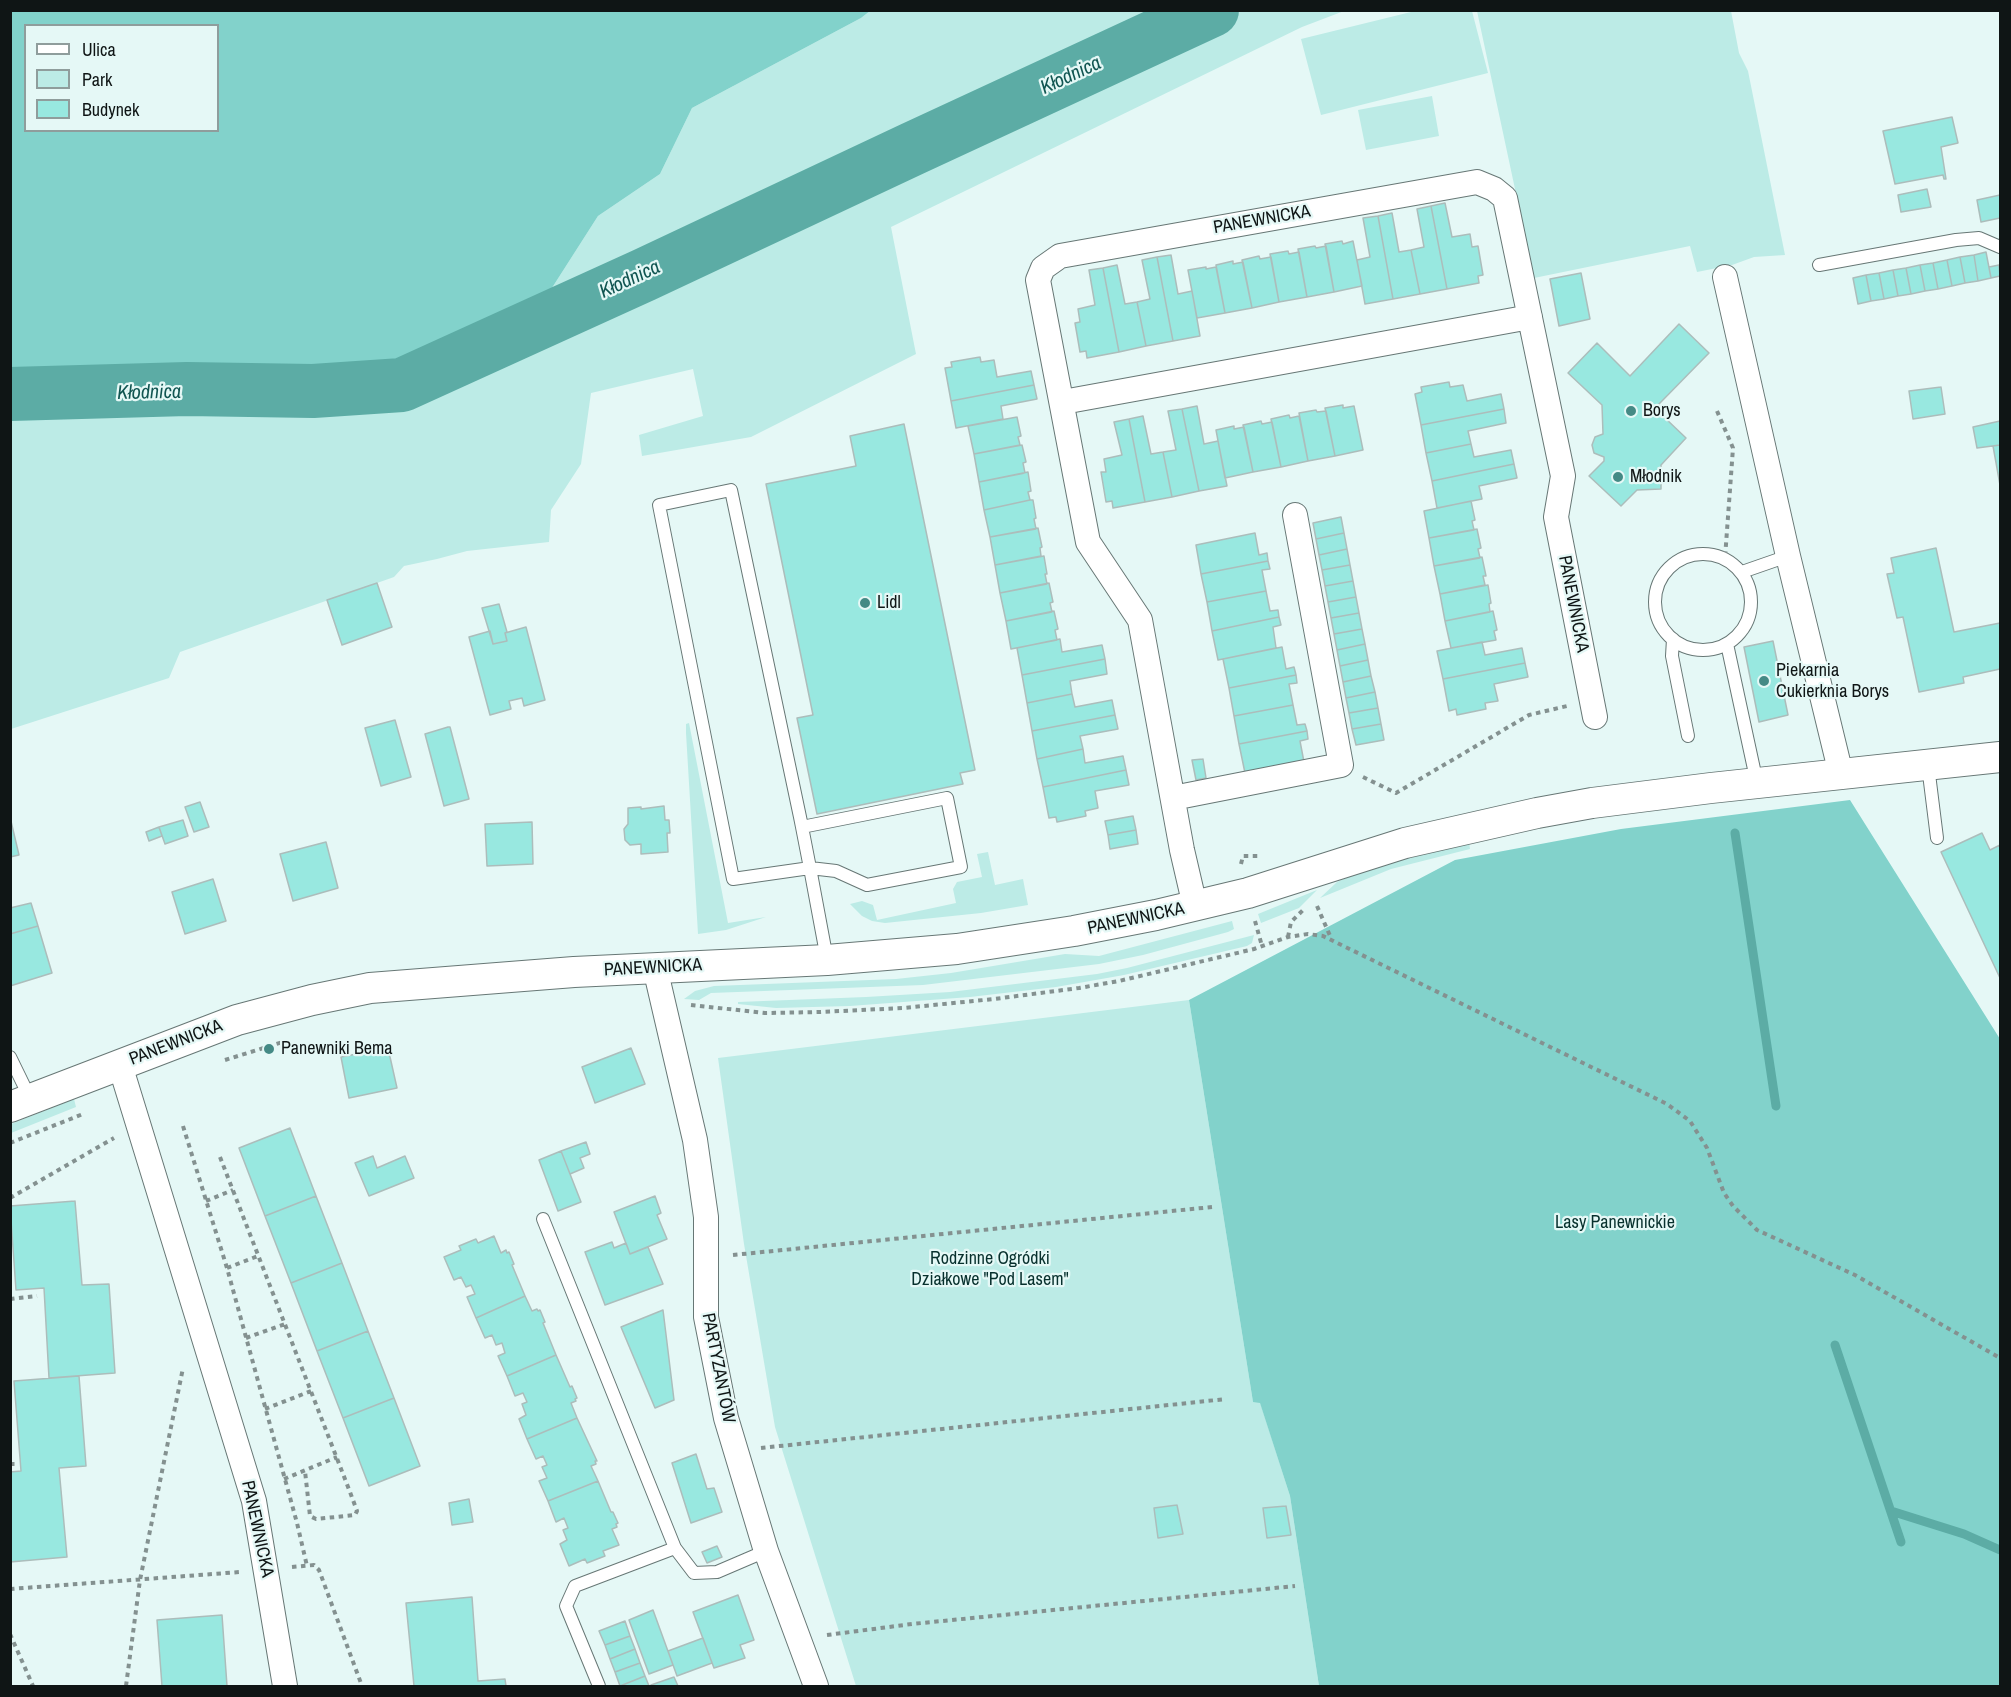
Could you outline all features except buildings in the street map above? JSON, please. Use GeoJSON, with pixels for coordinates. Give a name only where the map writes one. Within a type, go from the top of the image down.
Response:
{"type":"FeatureCollection","features":[{"type":"Feature","properties":{"kind":"street","name":"PANEWNICKA"},"geometry":{"type":"LineString","coordinates":[[1195,906],[1140,620],[1088,542],[1038,280],[1043,268],[1060,256],[1477,182],[1494,189],[1505,198],[1563,476],[1556,518],[1594,709]]}},
{"type":"Feature","properties":{"kind":"street"},"geometry":{"type":"LineString","coordinates":[[1725,277],[1788,556],[1841,774]]}},
{"type":"Feature","properties":{"kind":"street"},"geometry":{"type":"LineString","coordinates":[[1063,402],[1530,317]]}},
{"type":"Feature","properties":{"kind":"street"},"geometry":{"type":"LineString","coordinates":[[1173,798],[1341,765],[1295,515]]}},
{"type":"Feature","properties":{"kind":"street","name":"PANEWNICKA"},"geometry":{"type":"LineString","coordinates":[[21,1103],[237,1020],[312,1000],[370,988],[655,968],[827,960],[969,947],[1074,931],[1195,906],[1248,893],[1397,846],[1536,813],[1592,803],[1756,783],[2001,757]]}},
{"type":"Feature","properties":{"kind":"street","name":"PARTYZANTÓW"},"geometry":{"type":"LineString","coordinates":[[655,968],[695,1140],[706,1217],[706,1317],[726,1418],[766,1551],[816,1686]]}},
{"type":"Feature","properties":{"kind":"street","name":"PANEWNICKA"},"geometry":{"type":"LineString","coordinates":[[120,1065],[254,1501],[285,1686]]}},
{"type":"Feature","properties":{"kind":"lane"},"geometry":{"type":"LineString","coordinates":[[1819,265],[1956,240],[1979,238],[2001,247]]}},
{"type":"Feature","properties":{"kind":"lane"},"geometry":{"type":"LineString","coordinates":[[802,827],[947,798],[962,867],[867,885],[836,871],[810,868],[733,879],[659,505],[732,490],[802,827],[810,868],[827,960]]}},
{"type":"Feature","properties":{"kind":"lane"},"geometry":{"type":"LineString","coordinates":[[1698,554],[1712,554],[1725,559],[1742,572],[1752,604],[1742,631],[1728,644],[1709,650],[1689,648],[1673,639],[1661,626],[1655,605],[1657,586],[1666,571],[1679,560],[1698,554]]}},
{"type":"Feature","properties":{"kind":"lane"},"geometry":{"type":"LineString","coordinates":[[1742,572],[1788,556]]}},
{"type":"Feature","properties":{"kind":"lane"},"geometry":{"type":"LineString","coordinates":[[1673,639],[1672,656],[1688,736]]}},
{"type":"Feature","properties":{"kind":"lane"},"geometry":{"type":"LineString","coordinates":[[1728,644],[1756,783]]}},
{"type":"Feature","properties":{"kind":"lane"},"geometry":{"type":"LineString","coordinates":[[1928,764],[1937,838]]}},
{"type":"Feature","properties":{"kind":"lane"},"geometry":{"type":"LineString","coordinates":[[10,1057],[21,1103]]}},
{"type":"Feature","properties":{"kind":"lane"},"geometry":{"type":"LineString","coordinates":[[543,1219],[675,1548],[694,1574],[717,1572],[766,1551]]}},
{"type":"Feature","properties":{"kind":"lane"},"geometry":{"type":"LineString","coordinates":[[599,1686],[566,1606],[575,1586],[675,1548]]}},
{"type":"Feature","properties":{"kind":"path"},"geometry":{"type":"LineString","coordinates":[[1717,411],[1733,448],[1725,559]]}},
{"type":"Feature","properties":{"kind":"path"},"geometry":{"type":"LineString","coordinates":[[1341,765],[1396,793],[1529,714],[1594,709]]}},
{"type":"Feature","properties":{"kind":"path"},"geometry":{"type":"LineString","coordinates":[[1317,906],[1331,938]]}},
{"type":"Feature","properties":{"kind":"path"},"geometry":{"type":"LineString","coordinates":[[1254,915],[1262,946]]}},
{"type":"Feature","properties":{"kind":"path"},"geometry":{"type":"LineString","coordinates":[[705,1006],[765,1013],[809,1013],[903,1008],[994,999],[1119,981],[1262,946],[1297,935],[1317,934],[1352,948],[1667,1104],[1690,1121],[1707,1148],[1724,1193],[1733,1206],[1757,1230],[1855,1275],[2001,1358]]}},
{"type":"Feature","properties":{"kind":"path"},"geometry":{"type":"LineString","coordinates":[[214,1063],[289,1040]]}},
{"type":"Feature","properties":{"kind":"path"},"geometry":{"type":"LineString","coordinates":[[10,1143],[130,1095]]}},
{"type":"Feature","properties":{"kind":"path"},"geometry":{"type":"LineString","coordinates":[[183,1126],[227,1268],[307,1566]]}},
{"type":"Feature","properties":{"kind":"path"},"geometry":{"type":"LineString","coordinates":[[10,1198],[116,1137]]}},
{"type":"Feature","properties":{"kind":"path"},"geometry":{"type":"LineString","coordinates":[[220,1157],[337,1457],[357,1511],[355,1515],[316,1519],[310,1516],[304,1471]]}},
{"type":"Feature","properties":{"kind":"path"},"geometry":{"type":"LineString","coordinates":[[206,1201],[233,1190]]}},
{"type":"Feature","properties":{"kind":"path"},"geometry":{"type":"LineString","coordinates":[[705,1258],[1212,1207]]}},
{"type":"Feature","properties":{"kind":"path"},"geometry":{"type":"LineString","coordinates":[[227,1268],[258,1256]]}},
{"type":"Feature","properties":{"kind":"path"},"geometry":{"type":"LineString","coordinates":[[10,1299],[37,1296]]}},
{"type":"Feature","properties":{"kind":"path"},"geometry":{"type":"LineString","coordinates":[[246,1338],[285,1324]]}},
{"type":"Feature","properties":{"kind":"path"},"geometry":{"type":"LineString","coordinates":[[126,1686],[140,1580],[183,1366]]}},
{"type":"Feature","properties":{"kind":"path"},"geometry":{"type":"LineString","coordinates":[[265,1409],[311,1391]]}},
{"type":"Feature","properties":{"kind":"path"},"geometry":{"type":"LineString","coordinates":[[736,1451],[1226,1399]]}},
{"type":"Feature","properties":{"kind":"path"},"geometry":{"type":"LineString","coordinates":[[284,1479],[337,1457]]}},
{"type":"Feature","properties":{"kind":"path"},"geometry":{"type":"LineString","coordinates":[[10,1589],[314,1566],[319,1570],[362,1686]]}},
{"type":"Feature","properties":{"kind":"path"},"geometry":{"type":"LineString","coordinates":[[799,1638],[912,1624],[1294,1586]]}},
{"type":"Feature","properties":{"kind":"path"},"geometry":{"type":"LineString","coordinates":[[10,1634],[33,1686]]}},
{"type":"Feature","properties":{"kind":"green space"},"geometry":{"type":"Polygon","coordinates":[[[11,10],[870,10],[861,18],[692,108],[660,174],[598,216],[534,316],[401,375],[328,383],[160,378],[11,377],[11,10]]]}},
{"type":"Feature","properties":{"kind":"green space"},"geometry":{"type":"Polygon","coordinates":[[[870,11],[1189,11],[534,316],[598,216],[660,174],[692,108],[861,18],[870,11]]]}},
{"type":"Feature","properties":{"kind":"green space"},"geometry":{"type":"Polygon","coordinates":[[[1226,11],[1344,11],[1302,27],[891,227],[916,354],[751,437],[642,456],[639,435],[703,416],[693,369],[591,393],[581,464],[551,510],[549,542],[467,551],[404,566],[394,577],[180,652],[169,678],[11,729],[10,405],[309,397],[405,391],[1226,11]]]}},
{"type":"Feature","properties":{"kind":"green space"},"geometry":{"type":"Polygon","coordinates":[[[1415,11],[1472,11],[1488,73],[1321,115],[1301,39],[1415,11]]]}},
{"type":"Feature","properties":{"kind":"green space"},"geometry":{"type":"Polygon","coordinates":[[[1477,11],[1731,11],[1739,53],[1748,71],[1785,255],[1754,257],[1732,265],[1697,272],[1690,246],[1534,278],[1477,11]]]}},
{"type":"Feature","properties":{"kind":"green space"},"geometry":{"type":"Polygon","coordinates":[[[1432,96],[1439,136],[1366,150],[1358,110],[1432,96]]]}},
{"type":"Feature","properties":{"kind":"green space"},"geometry":{"type":"Polygon","coordinates":[[[689,723],[728,923],[766,917],[726,930],[698,934],[686,733],[686,724],[689,723]]]}},
{"type":"Feature","properties":{"kind":"green space","name":"Lasy Panewnickie"},"geometry":{"type":"Polygon","coordinates":[[[1850,800],[2000,1039],[2000,1686],[1319,1686],[1290,1496],[1260,1403],[1253,1402],[1189,1000],[1455,860],[1621,829],[1850,800]]]}},
{"type":"Feature","properties":{"kind":"green space"},"geometry":{"type":"Polygon","coordinates":[[[1469,842],[1470,849],[1391,869],[1320,898],[1337,882],[1361,871],[1469,842]]]}},
{"type":"Feature","properties":{"kind":"green space"},"geometry":{"type":"Polygon","coordinates":[[[988,852],[995,885],[1023,879],[1028,905],[981,913],[885,923],[872,921],[862,916],[850,904],[862,901],[873,905],[877,920],[956,903],[953,889],[957,882],[982,877],[977,854],[988,852]]]}},
{"type":"Feature","properties":{"kind":"green space"},"geometry":{"type":"Polygon","coordinates":[[[1317,890],[1299,908],[1261,923],[1258,914],[1317,890]]]}},
{"type":"Feature","properties":{"kind":"green space"},"geometry":{"type":"Polygon","coordinates":[[[1232,921],[1234,929],[1228,932],[1143,955],[1099,964],[923,985],[711,993],[699,1000],[684,999],[695,991],[714,986],[896,979],[951,973],[1065,954],[1099,956],[1232,921]]]}},
{"type":"Feature","properties":{"kind":"green space"},"geometry":{"type":"Polygon","coordinates":[[[1254,935],[1252,943],[1247,946],[1124,975],[1056,987],[970,997],[850,1006],[776,1008],[738,1004],[738,1002],[950,992],[1097,974],[1254,935]]]}},
{"type":"Feature","properties":{"kind":"green space","name":"Rodzinne Ogródki Działkowe \"Pod Lasem\""},"geometry":{"type":"Polygon","coordinates":[[[1189,1000],[1253,1402],[1260,1402],[1290,1496],[1319,1686],[856,1686],[775,1427],[744,1244],[718,1058],[1189,1000]]]}},
{"type":"Feature","properties":{"kind":"green space"},"geometry":{"type":"Polygon","coordinates":[[[74,1099],[76,1107],[11,1133],[11,1124],[74,1099]]]}},
{"type":"Feature","properties":{"kind":"waterway","name":"Kłodnica"},"geometry":{"type":"LineString","coordinates":[[10,394],[187,389],[313,391],[402,385],[644,275],[1212,10]]}},
{"type":"Feature","properties":{"kind":"waterway"},"geometry":{"type":"LineString","coordinates":[[1735,833],[1776,1106]]}},
{"type":"Feature","properties":{"kind":"waterway"},"geometry":{"type":"LineString","coordinates":[[1835,1345],[1901,1542]]}},
{"type":"Feature","properties":{"kind":"waterway"},"geometry":{"type":"LineString","coordinates":[[1891,1511],[1964,1534],[2000,1550]]}},
{"type":"Feature","properties":{"kind":"place","name":"Borys"},"geometry":{"type":"Point","coordinates":[1631,411]}},
{"type":"Feature","properties":{"kind":"place","name":"Młodnik"},"geometry":{"type":"Point","coordinates":[1618,477]}},
{"type":"Feature","properties":{"kind":"place","name":"Lidl"},"geometry":{"type":"Point","coordinates":[865,603]}},
{"type":"Feature","properties":{"kind":"place","name":"Piekarnia Cukierknia Borys"},"geometry":{"type":"Point","coordinates":[1764,681]}},
{"type":"Feature","properties":{"kind":"place","name":"Panewniki Bema"},"geometry":{"type":"Point","coordinates":[269,1049]}}]}
